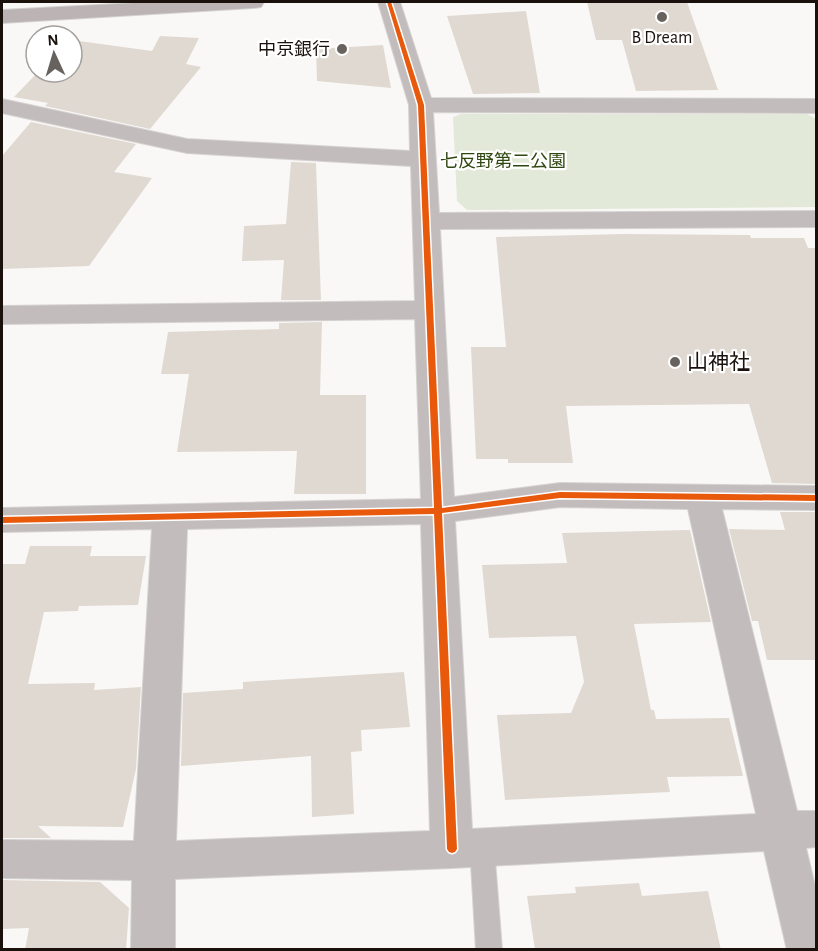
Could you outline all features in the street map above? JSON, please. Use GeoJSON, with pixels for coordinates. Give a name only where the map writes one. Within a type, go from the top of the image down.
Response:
{"type":"FeatureCollection","features":[{"type":"Feature","properties":{"kind":"main road"},"geometry":{"type":"LineString","coordinates":[[2,17],[253,2]]}},
{"type":"Feature","properties":{"kind":"street"},"geometry":{"type":"LineString","coordinates":[[389,2],[421,105],[438,511],[467,848]]}},
{"type":"Feature","properties":{"kind":"street"},"geometry":{"type":"LineString","coordinates":[[421,105],[816,106]]}},
{"type":"Feature","properties":{"kind":"street"},"geometry":{"type":"LineString","coordinates":[[2,106],[187,146],[423,159]]}},
{"type":"Feature","properties":{"kind":"street"},"geometry":{"type":"LineString","coordinates":[[426,221],[816,219]]}},
{"type":"Feature","properties":{"kind":"street"},"geometry":{"type":"LineString","coordinates":[[2,315],[430,310]]}},
{"type":"Feature","properties":{"kind":"street"},"geometry":{"type":"LineString","coordinates":[[2,520],[438,511],[560,495],[816,498]]}},
{"type":"Feature","properties":{"kind":"street"},"geometry":{"type":"LineString","coordinates":[[702,496],[798,830],[809,950]]}},
{"type":"Feature","properties":{"kind":"street"},"geometry":{"type":"LineString","coordinates":[[153,950],[154,861],[170,517]]}},
{"type":"Feature","properties":{"kind":"street"},"geometry":{"type":"LineString","coordinates":[[2,859],[154,861],[467,848],[798,830]]}},
{"type":"Feature","properties":{"kind":"lane"},"geometry":{"type":"LineString","coordinates":[[467,848],[489,950]]}},
{"type":"Feature","properties":{"kind":"green space","name":"七反野第二公園"},"geometry":{"type":"Polygon","coordinates":[[[461,114],[807,114],[816,119],[816,207],[467,210],[457,201],[453,117],[461,114]]]}},
{"type":"Feature","properties":{"kind":"building"},"geometry":{"type":"Polygon","coordinates":[[[587,2],[687,2],[718,90],[636,91],[622,40],[596,40],[587,2]]]}},
{"type":"Feature","properties":{"kind":"building"},"geometry":{"type":"Polygon","coordinates":[[[526,11],[540,93],[473,94],[447,16],[526,11]]]}},
{"type":"Feature","properties":{"kind":"building"},"geometry":{"type":"Polygon","coordinates":[[[160,36],[199,38],[186,64],[201,67],[150,129],[45,106],[48,103],[14,97],[26,84],[84,84],[84,42],[152,51],[160,36]]]}},
{"type":"Feature","properties":{"kind":"building"},"geometry":{"type":"Polygon","coordinates":[[[383,45],[391,88],[317,81],[316,49],[383,45]]]}},
{"type":"Feature","properties":{"kind":"building"},"geometry":{"type":"Polygon","coordinates":[[[31,122],[136,144],[114,172],[152,178],[89,266],[2,269],[2,156],[31,122]]]}},
{"type":"Feature","properties":{"kind":"building"},"geometry":{"type":"Polygon","coordinates":[[[291,162],[316,163],[321,300],[281,300],[284,260],[242,261],[244,226],[286,224],[291,162]]]}},
{"type":"Feature","properties":{"kind":"building"},"geometry":{"type":"Polygon","coordinates":[[[624,234],[804,238],[808,248],[816,248],[816,484],[772,483],[749,404],[566,406],[573,463],[508,463],[508,459],[476,459],[471,347],[506,347],[496,237],[624,234]]]}},
{"type":"Feature","properties":{"kind":"building"},"geometry":{"type":"Polygon","coordinates":[[[322,322],[320,395],[366,395],[366,494],[294,494],[297,451],[177,452],[189,374],[161,374],[168,332],[279,329],[279,323],[322,322]]]}},
{"type":"Feature","properties":{"kind":"building"},"geometry":{"type":"Polygon","coordinates":[[[780,512],[816,512],[816,660],[767,660],[758,621],[752,621],[729,529],[785,530],[780,512]]]}},
{"type":"Feature","properties":{"kind":"building"},"geometry":{"type":"Polygon","coordinates":[[[690,530],[711,622],[634,624],[651,710],[654,710],[656,719],[729,718],[743,776],[667,777],[670,792],[505,800],[497,715],[571,713],[584,682],[576,636],[489,638],[482,565],[567,563],[562,533],[690,530]]]}},
{"type":"Feature","properties":{"kind":"building"},"geometry":{"type":"Polygon","coordinates":[[[30,546],[92,546],[90,556],[146,556],[138,605],[79,606],[78,611],[44,612],[28,684],[95,683],[94,690],[141,687],[136,769],[123,827],[38,826],[51,838],[2,838],[2,564],[25,564],[30,546]]]}},
{"type":"Feature","properties":{"kind":"building"},"geometry":{"type":"Polygon","coordinates":[[[404,672],[410,727],[361,730],[362,751],[351,752],[354,814],[312,817],[311,756],[181,766],[183,693],[243,689],[243,682],[404,672]]]}},
{"type":"Feature","properties":{"kind":"building"},"geometry":{"type":"Polygon","coordinates":[[[2,880],[100,882],[129,908],[126,950],[25,950],[29,928],[2,929],[2,880]]]}},
{"type":"Feature","properties":{"kind":"building"},"geometry":{"type":"Polygon","coordinates":[[[639,883],[642,896],[708,891],[721,950],[535,950],[527,896],[576,893],[575,887],[639,883]]]}},
{"type":"Feature","properties":{"kind":"cycle path"},"geometry":{"type":"LineString","coordinates":[[389,2],[421,105],[452,849]]}},
{"type":"Feature","properties":{"kind":"cycle path"},"geometry":{"type":"LineString","coordinates":[[2,520],[438,511],[560,495],[816,498]]}},
{"type":"Feature","properties":{"kind":"place","name":"B Dream"},"geometry":{"type":"Point","coordinates":[662,17]}},
{"type":"Feature","properties":{"kind":"place","name":"中京銀行"},"geometry":{"type":"Point","coordinates":[342,49]}},
{"type":"Feature","properties":{"kind":"place","name":"山神社"},"geometry":{"type":"Point","coordinates":[675,362]}}]}
